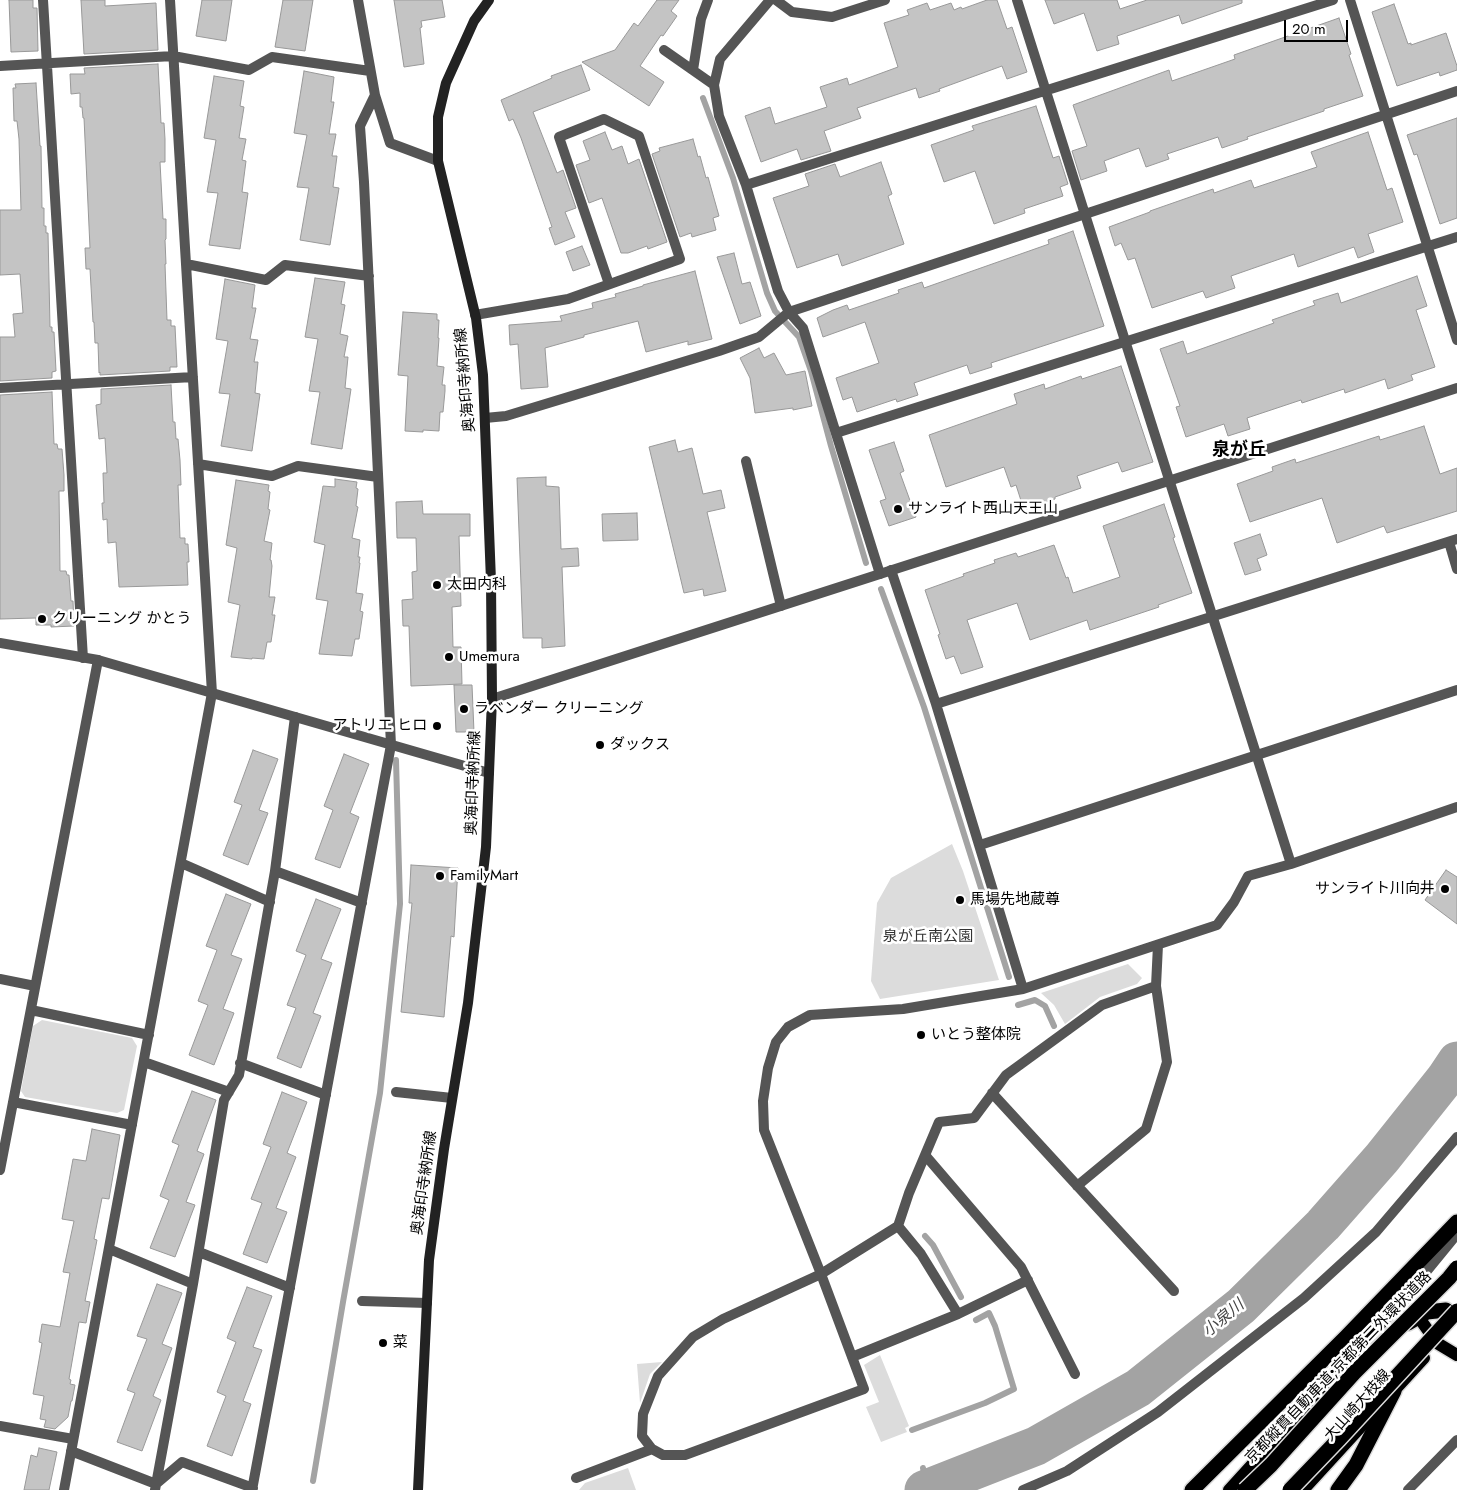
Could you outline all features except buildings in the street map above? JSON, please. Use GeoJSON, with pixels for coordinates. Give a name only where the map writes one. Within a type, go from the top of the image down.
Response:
{"type":"FeatureCollection","features":[{"type":"Feature","properties":{"kind":"highway"},"geometry":{"type":"LineString","coordinates":[[1192,1490],[1346,1337],[1457,1222]]}},
{"type":"Feature","properties":{"kind":"highway","name":"京都縦貫自動車道;京都第二外環状道路"},"geometry":{"type":"LineString","coordinates":[[1245,1490],[1271,1465],[1354,1373],[1457,1268]]}},
{"type":"Feature","properties":{"kind":"highway"},"geometry":{"type":"LineString","coordinates":[[1237,1490],[1361,1372],[1409,1322],[1427,1312],[1454,1315]]}},
{"type":"Feature","properties":{"kind":"highway"},"geometry":{"type":"LineString","coordinates":[[1290,1490],[1454,1315]]}},
{"type":"Feature","properties":{"kind":"highway"},"geometry":{"type":"LineString","coordinates":[[1338,1490],[1356,1465],[1394,1391]]}},
{"type":"Feature","properties":{"kind":"main road","name":"奥海印寺納所線"},"geometry":{"type":"LineString","coordinates":[[418,1490],[429,1260],[444,1149],[468,1003],[486,847],[492,699],[491,572],[483,375],[475,315],[438,161],[438,117],[446,83],[474,21],[489,0]]}},
{"type":"Feature","properties":{"kind":"main road"},"geometry":{"type":"LineString","coordinates":[[1412,1289],[1454,1315]]}},
{"type":"Feature","properties":{"kind":"main road"},"geometry":{"type":"LineString","coordinates":[[1412,1289],[1422,1322],[1437,1343],[1457,1355]]}},
{"type":"Feature","properties":{"kind":"main road"},"geometry":{"type":"LineString","coordinates":[[1229,1490],[1412,1289]]}},
{"type":"Feature","properties":{"kind":"main road","name":"大山崎大枝線"},"geometry":{"type":"LineString","coordinates":[[1303,1490],[1437,1343]]}},
{"type":"Feature","properties":{"kind":"street"},"geometry":{"type":"LineString","coordinates":[[43,0],[83,658]]}},
{"type":"Feature","properties":{"kind":"street"},"geometry":{"type":"LineString","coordinates":[[64,1490],[212,693],[170,0]]}},
{"type":"Feature","properties":{"kind":"street"},"geometry":{"type":"LineString","coordinates":[[358,0],[375,95],[390,143],[438,161]]}},
{"type":"Feature","properties":{"kind":"street"},"geometry":{"type":"LineString","coordinates":[[693,70],[701,19],[708,0]]}},
{"type":"Feature","properties":{"kind":"street"},"geometry":{"type":"LineString","coordinates":[[770,0],[720,59],[714,85],[719,116],[746,185],[778,291],[789,312],[803,328],[880,574]]}},
{"type":"Feature","properties":{"kind":"street"},"geometry":{"type":"LineString","coordinates":[[776,0],[792,12],[832,17],[885,0]]}},
{"type":"Feature","properties":{"kind":"street"},"geometry":{"type":"LineString","coordinates":[[1016,0],[1291,864]]}},
{"type":"Feature","properties":{"kind":"street"},"geometry":{"type":"LineString","coordinates":[[746,185],[1333,0]]}},
{"type":"Feature","properties":{"kind":"street"},"geometry":{"type":"LineString","coordinates":[[1350,0],[1457,340]]}},
{"type":"Feature","properties":{"kind":"street"},"geometry":{"type":"LineString","coordinates":[[664,50],[714,85]]}},
{"type":"Feature","properties":{"kind":"street"},"geometry":{"type":"LineString","coordinates":[[0,66],[174,56],[248,70],[272,57],[370,71]]}},
{"type":"Feature","properties":{"kind":"street"},"geometry":{"type":"LineString","coordinates":[[485,418],[506,416],[719,351],[759,337],[789,312],[1457,91]]}},
{"type":"Feature","properties":{"kind":"street"},"geometry":{"type":"LineString","coordinates":[[155,1487],[182,1462],[252,1489],[391,745],[360,126],[375,95]]}},
{"type":"Feature","properties":{"kind":"street"},"geometry":{"type":"LineString","coordinates":[[475,315],[568,299],[680,259],[639,136],[604,119],[559,137],[609,284]]}},
{"type":"Feature","properties":{"kind":"street"},"geometry":{"type":"LineString","coordinates":[[836,433],[1457,237]]}},
{"type":"Feature","properties":{"kind":"street"},"geometry":{"type":"LineString","coordinates":[[186,264],[266,280],[285,265],[369,276]]}},
{"type":"Feature","properties":{"kind":"street"},"geometry":{"type":"LineString","coordinates":[[0,388],[193,377]]}},
{"type":"Feature","properties":{"kind":"street"},"geometry":{"type":"LineString","coordinates":[[492,699],[1457,388]]}},
{"type":"Feature","properties":{"kind":"street"},"geometry":{"type":"LineString","coordinates":[[746,461],[781,606]]}},
{"type":"Feature","properties":{"kind":"street"},"geometry":{"type":"LineString","coordinates":[[198,464],[272,476],[298,466],[378,478]]}},
{"type":"Feature","properties":{"kind":"street"},"geometry":{"type":"LineString","coordinates":[[936,704],[1453,540],[1457,569]]}},
{"type":"Feature","properties":{"kind":"street"},"geometry":{"type":"LineString","coordinates":[[891,570],[936,704],[1024,989]]}},
{"type":"Feature","properties":{"kind":"street"},"geometry":{"type":"LineString","coordinates":[[0,642],[98,660],[489,773]]}},
{"type":"Feature","properties":{"kind":"street"},"geometry":{"type":"LineString","coordinates":[[0,1170],[98,660]]}},
{"type":"Feature","properties":{"kind":"street"},"geometry":{"type":"LineString","coordinates":[[980,845],[1457,690]]}},
{"type":"Feature","properties":{"kind":"street"},"geometry":{"type":"LineString","coordinates":[[155,1487],[193,1284],[224,1100],[238,1075],[276,871],[295,717]]}},
{"type":"Feature","properties":{"kind":"street"},"geometry":{"type":"LineString","coordinates":[[1156,986],[1102,1005],[1006,1075],[974,1118],[939,1122],[909,1192],[898,1226],[821,1274],[722,1319],[693,1337],[658,1376],[644,1414],[642,1436],[652,1449],[663,1455],[685,1454],[864,1389],[821,1274],[764,1130],[763,1101],[768,1068],[776,1042],[788,1027],[810,1016],[903,1009],[1024,989],[1158,945],[1216,925],[1234,902],[1248,876],[1291,864],[1457,807]]}},
{"type":"Feature","properties":{"kind":"street"},"geometry":{"type":"LineString","coordinates":[[181,863],[270,902]]}},
{"type":"Feature","properties":{"kind":"street"},"geometry":{"type":"LineString","coordinates":[[276,871],[362,903]]}},
{"type":"Feature","properties":{"kind":"street"},"geometry":{"type":"LineString","coordinates":[[1076,1186],[1146,1129],[1167,1062],[1156,986],[1158,945]]}},
{"type":"Feature","properties":{"kind":"street"},"geometry":{"type":"LineString","coordinates":[[0,979],[36,986]]}},
{"type":"Feature","properties":{"kind":"street"},"geometry":{"type":"LineString","coordinates":[[31,1010],[149,1035]]}},
{"type":"Feature","properties":{"kind":"street"},"geometry":{"type":"LineString","coordinates":[[144,1062],[229,1092]]}},
{"type":"Feature","properties":{"kind":"street"},"geometry":{"type":"LineString","coordinates":[[240,1064],[326,1095]]}},
{"type":"Feature","properties":{"kind":"street"},"geometry":{"type":"LineString","coordinates":[[396,1092],[452,1098]]}},
{"type":"Feature","properties":{"kind":"street"},"geometry":{"type":"LineString","coordinates":[[992,1093],[1174,1291]]}},
{"type":"Feature","properties":{"kind":"street"},"geometry":{"type":"LineString","coordinates":[[13,1102],[132,1126]]}},
{"type":"Feature","properties":{"kind":"street"},"geometry":{"type":"LineString","coordinates":[[1023,1490],[1067,1471],[1158,1412],[1304,1298],[1376,1232],[1457,1137]]}},
{"type":"Feature","properties":{"kind":"street"},"geometry":{"type":"LineString","coordinates":[[924,1155],[1021,1267],[1075,1374]]}},
{"type":"Feature","properties":{"kind":"street"},"geometry":{"type":"LineString","coordinates":[[898,1226],[920,1254],[958,1314]]}},
{"type":"Feature","properties":{"kind":"street"},"geometry":{"type":"LineString","coordinates":[[1412,1289],[1457,1234]]}},
{"type":"Feature","properties":{"kind":"street"},"geometry":{"type":"LineString","coordinates":[[109,1249],[193,1284]]}},
{"type":"Feature","properties":{"kind":"street"},"geometry":{"type":"LineString","coordinates":[[198,1252],[290,1288]]}},
{"type":"Feature","properties":{"kind":"street"},"geometry":{"type":"LineString","coordinates":[[852,1357],[958,1314],[1028,1280]]}},
{"type":"Feature","properties":{"kind":"street"},"geometry":{"type":"LineString","coordinates":[[362,1301],[427,1303]]}},
{"type":"Feature","properties":{"kind":"street"},"geometry":{"type":"LineString","coordinates":[[1437,1343],[1454,1315]]}},
{"type":"Feature","properties":{"kind":"street"},"geometry":{"type":"LineString","coordinates":[[0,1426],[73,1439]]}},
{"type":"Feature","properties":{"kind":"street"},"geometry":{"type":"LineString","coordinates":[[1408,1490],[1457,1440]]}},
{"type":"Feature","properties":{"kind":"street"},"geometry":{"type":"LineString","coordinates":[[576,1478],[652,1449]]}},
{"type":"Feature","properties":{"kind":"street"},"geometry":{"type":"LineString","coordinates":[[71,1451],[155,1487]]}},
{"type":"Feature","properties":{"kind":"green space","name":"泉が丘南公園"},"geometry":{"type":"Polygon","coordinates":[[[952,844],[963,871],[999,980],[880,999],[871,981],[877,903],[891,878],[952,844]]]}},
{"type":"Feature","properties":{"kind":"green space"},"geometry":{"type":"Polygon","coordinates":[[[1128,964],[1142,978],[1137,984],[1100,997],[1065,1024],[1054,1005],[1041,993],[1128,964]]]}},
{"type":"Feature","properties":{"kind":"green space"},"geometry":{"type":"Polygon","coordinates":[[[42,1020],[132,1038],[137,1046],[124,1110],[117,1113],[25,1097],[21,1091],[33,1026],[42,1020]]]}},
{"type":"Feature","properties":{"kind":"green space"},"geometry":{"type":"Polygon","coordinates":[[[880,1355],[909,1426],[905,1428],[907,1432],[881,1442],[866,1407],[879,1402],[864,1365],[880,1355]]]}},
{"type":"Feature","properties":{"kind":"green space"},"geometry":{"type":"Polygon","coordinates":[[[662,1362],[650,1374],[640,1403],[637,1364],[662,1362]]]}},
{"type":"Feature","properties":{"kind":"green space"},"geometry":{"type":"Polygon","coordinates":[[[628,1468],[636,1490],[579,1490],[585,1483],[628,1468]]]}},
{"type":"Feature","properties":{"kind":"waterway"},"geometry":{"type":"LineString","coordinates":[[703,98],[733,178],[767,293],[775,311],[799,337],[811,371],[866,563]]}},
{"type":"Feature","properties":{"kind":"waterway"},"geometry":{"type":"LineString","coordinates":[[881,589],[924,707],[1009,977]]}},
{"type":"Feature","properties":{"kind":"waterway"},"geometry":{"type":"LineString","coordinates":[[313,1481],[380,1093],[400,904],[396,760]]}},
{"type":"Feature","properties":{"kind":"waterway"},"geometry":{"type":"LineString","coordinates":[[1018,1005],[1035,1000],[1045,1006],[1054,1026]]}},
{"type":"Feature","properties":{"kind":"waterway","name":"小泉川"},"geometry":{"type":"LineString","coordinates":[[924,1490],[1036,1446],[1138,1388],[1241,1306],[1323,1225],[1382,1158],[1445,1079],[1457,1061]]}},
{"type":"Feature","properties":{"kind":"waterway"},"geometry":{"type":"LineString","coordinates":[[925,1236],[933,1245],[961,1297]]}},
{"type":"Feature","properties":{"kind":"waterway"},"geometry":{"type":"LineString","coordinates":[[912,1430],[985,1403],[1014,1389],[995,1326],[989,1313],[976,1320]]}},
{"type":"Feature","properties":{"kind":"waterway"},"geometry":{"type":"LineString","coordinates":[[923,1468],[927,1489]]}},
{"type":"Feature","properties":{"kind":"place","name":"サンライト西山天王山"},"geometry":{"type":"Point","coordinates":[898,509]}},
{"type":"Feature","properties":{"kind":"place","name":"太田内科"},"geometry":{"type":"Point","coordinates":[437,585]}},
{"type":"Feature","properties":{"kind":"place","name":"クリーニング かとう"},"geometry":{"type":"Point","coordinates":[42,619]}},
{"type":"Feature","properties":{"kind":"place","name":"Umemura"},"geometry":{"type":"Point","coordinates":[449,657]}},
{"type":"Feature","properties":{"kind":"place","name":"ラベンダー クリーニング"},"geometry":{"type":"Point","coordinates":[464,709]}},
{"type":"Feature","properties":{"kind":"place","name":"アトリエ ヒロ"},"geometry":{"type":"Point","coordinates":[437,726]}},
{"type":"Feature","properties":{"kind":"place","name":"ダックス"},"geometry":{"type":"Point","coordinates":[600,745]}},
{"type":"Feature","properties":{"kind":"place","name":"FamilyMart"},"geometry":{"type":"Point","coordinates":[440,876]}},
{"type":"Feature","properties":{"kind":"place","name":"サンライト川向井"},"geometry":{"type":"Point","coordinates":[1445,889]}},
{"type":"Feature","properties":{"kind":"place","name":"馬場先地蔵尊"},"geometry":{"type":"Point","coordinates":[960,900]}},
{"type":"Feature","properties":{"kind":"place","name":"いとう整体院"},"geometry":{"type":"Point","coordinates":[921,1035]}},
{"type":"Feature","properties":{"kind":"place","name":"菜"},"geometry":{"type":"Point","coordinates":[383,1343]}},
{"type":"Feature","properties":{"kind":"district","name":"泉が丘"},"geometry":{"type":"Point","coordinates":[1239,451]}}]}
